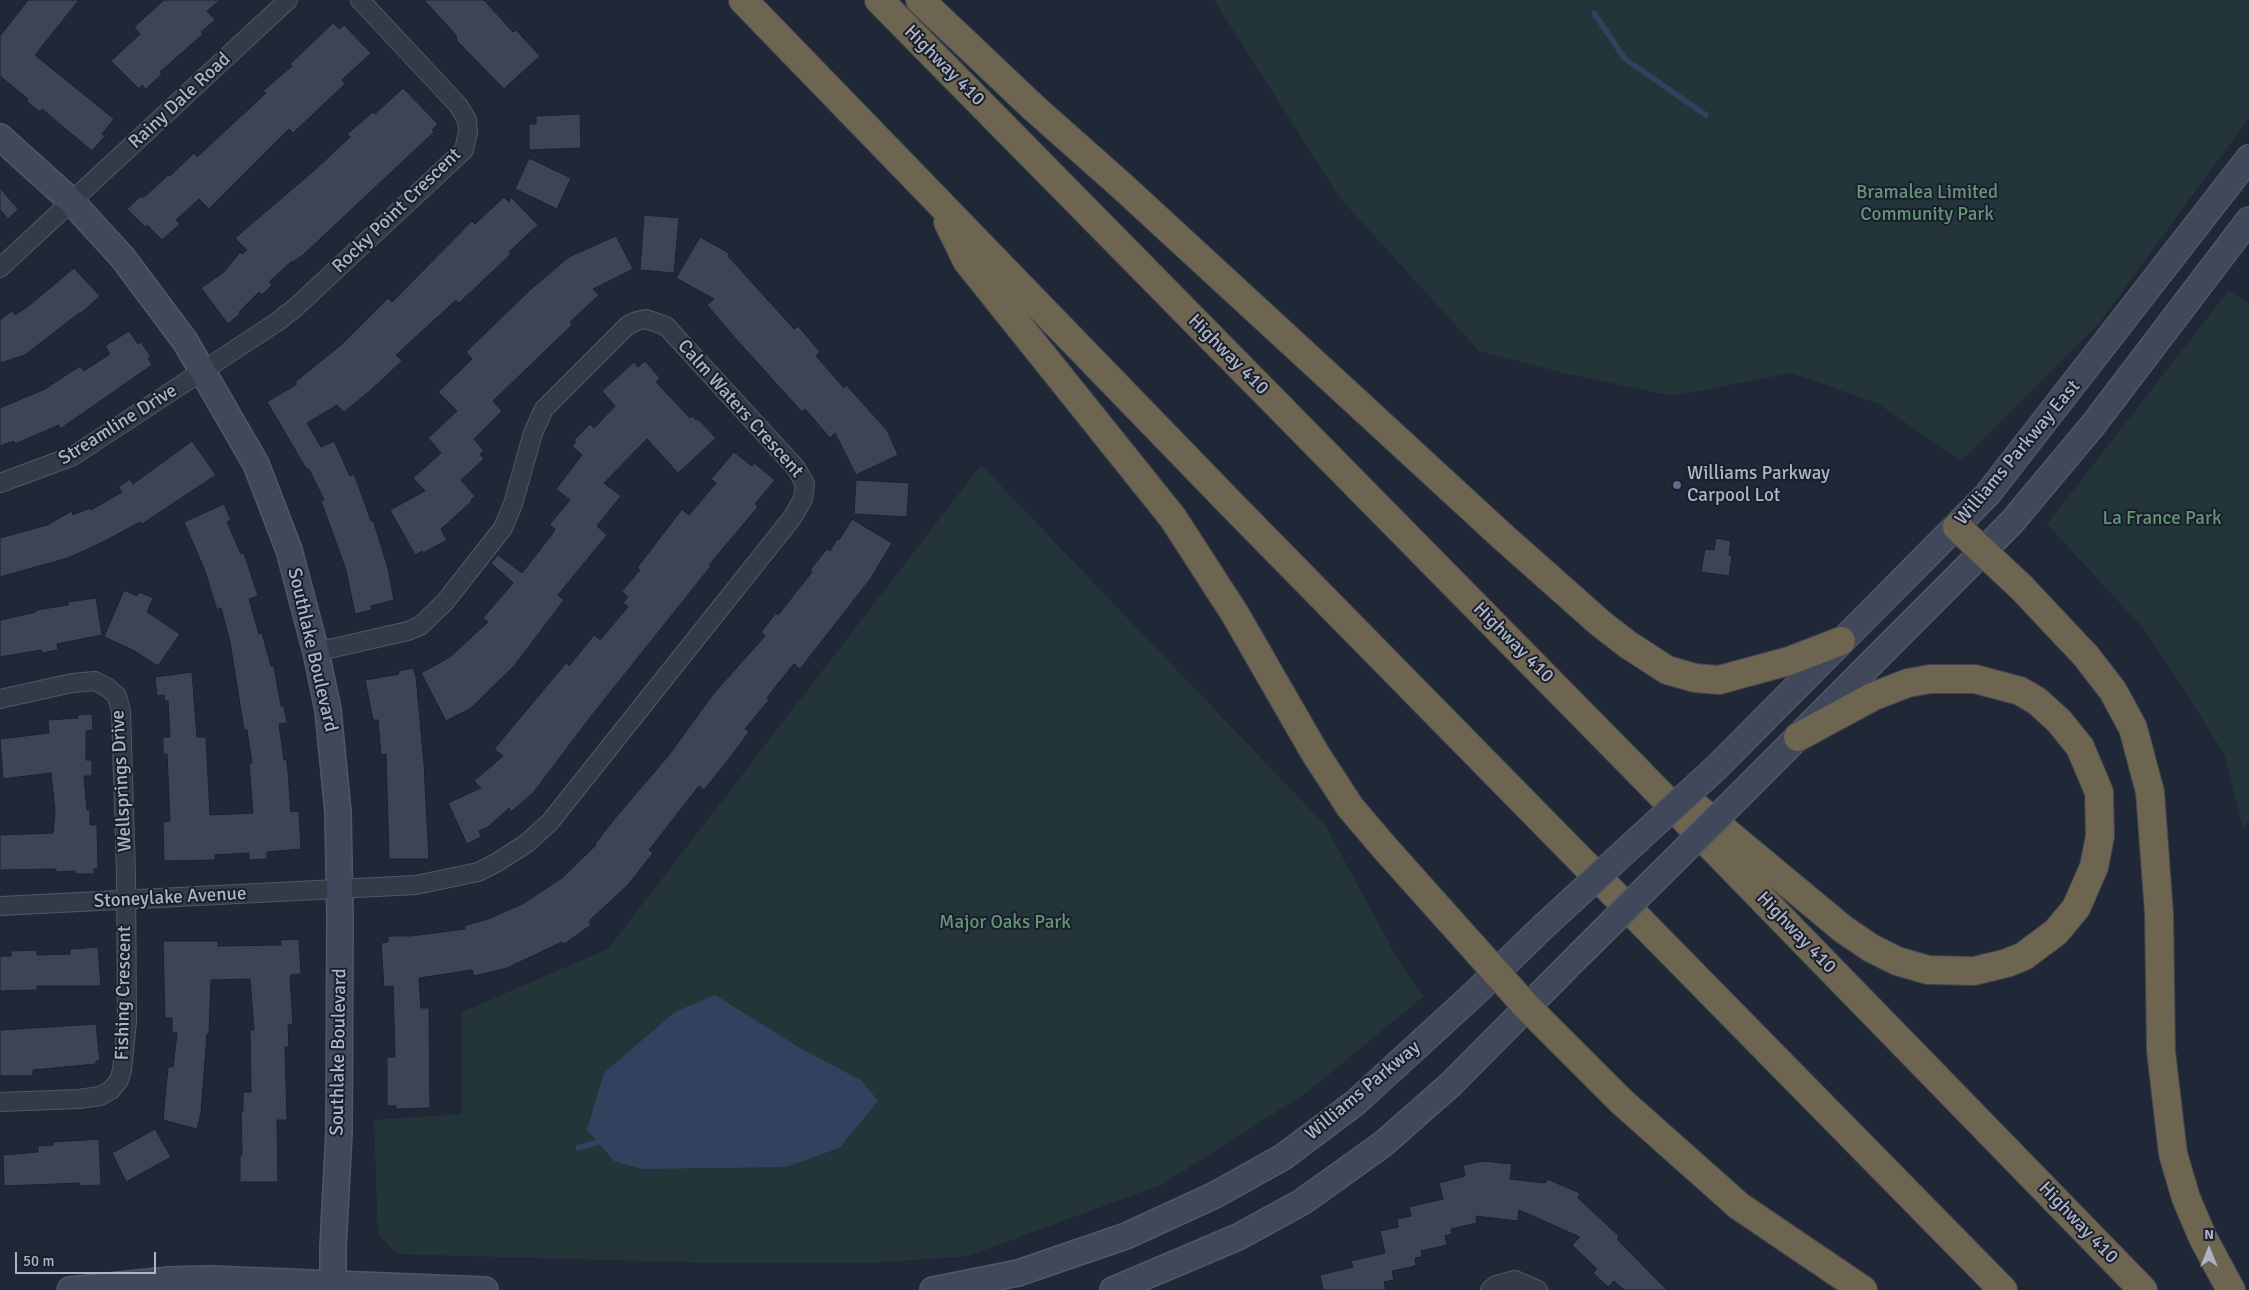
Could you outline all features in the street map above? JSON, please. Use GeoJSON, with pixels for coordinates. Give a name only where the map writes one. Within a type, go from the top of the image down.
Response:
{"type":"FeatureCollection","features":[{"type":"Feature","properties":{"kind":"highway"},"geometry":{"type":"LineString","coordinates":[[743,0],[1241,514],[2003,1290]]}},
{"type":"Feature","properties":{"kind":"highway","name":"Highway 410"},"geometry":{"type":"LineString","coordinates":[[879,0],[1633,766],[2143,1290]]}},
{"type":"Feature","properties":{"kind":"highway"},"geometry":{"type":"LineString","coordinates":[[920,0],[1034,108],[1123,187],[1502,536],[1600,623],[1627,644],[1667,670],[1694,678],[1719,680],[1790,662],[1840,641]]}},
{"type":"Feature","properties":{"kind":"highway"},"geometry":{"type":"LineString","coordinates":[[936,198],[968,261],[1173,518],[1235,614],[1315,753],[1350,807],[1495,974],[1621,1101],[1739,1206],[1863,1290]]}},
{"type":"Feature","properties":{"kind":"highway"},"geometry":{"type":"LineString","coordinates":[[1957,527],[2022,588],[2086,656],[2113,691],[2133,728],[2150,792],[2158,913],[2161,1050],[2173,1154],[2186,1198],[2203,1238],[2231,1290]]}},
{"type":"Feature","properties":{"kind":"highway"},"geometry":{"type":"LineString","coordinates":[[1633,766],[1669,784],[1827,917],[1871,948],[1897,961],[1928,970],[1950,972],[1974,971],[2007,963],[2024,956],[2056,932],[2076,908],[2094,868],[2100,836],[2099,792],[2080,748],[2059,721],[2037,701],[2020,691],[1975,679],[1930,679],[1908,683],[1874,696],[1798,737]]}},
{"type":"Feature","properties":{"kind":"main road","name":"Southlake Boulevard"},"geometry":{"type":"LineString","coordinates":[[0,137],[71,201],[142,282],[204,371],[256,464],[278,517],[289,550],[316,652],[332,739],[338,812],[340,889],[338,1132],[334,1287]]}},
{"type":"Feature","properties":{"kind":"main road","name":"Williams Parkway East"},"geometry":{"type":"LineString","coordinates":[[1717,767],[1987,495],[2032,440],[2249,158]]}},
{"type":"Feature","properties":{"kind":"main road","name":"Williams Parkway East"},"geometry":{"type":"LineString","coordinates":[[1527,1007],[2012,522],[2093,425],[2249,220]]}},
{"type":"Feature","properties":{"kind":"main road","name":"Williams Parkway"},"geometry":{"type":"LineString","coordinates":[[933,1290],[1018,1273],[1126,1236],[1224,1190],[1283,1157],[1355,1103],[1717,767]]}},
{"type":"Feature","properties":{"kind":"main road"},"geometry":{"type":"LineString","coordinates":[[1113,1290],[1238,1237],[1302,1202],[1383,1144],[1451,1084],[1527,1007]]}},
{"type":"Feature","properties":{"kind":"main road"},"geometry":{"type":"LineString","coordinates":[[70,1290],[169,1280],[210,1279],[334,1287],[485,1290]]}},
{"type":"Feature","properties":{"kind":"street","name":"Rainy Dale Road"},"geometry":{"type":"LineString","coordinates":[[0,268],[288,0]]}},
{"type":"Feature","properties":{"kind":"street","name":"Rocky Point Crescent"},"geometry":{"type":"LineString","coordinates":[[204,371],[295,308],[464,150],[468,126],[458,105],[360,0]]}},
{"type":"Feature","properties":{"kind":"street","name":"Calm Waters Crescent"},"geometry":{"type":"LineString","coordinates":[[316,652],[408,631],[420,626],[445,602],[503,528],[513,504],[533,433],[544,409],[628,325],[637,321],[646,319],[666,326],[796,468],[805,484],[803,499],[792,518],[550,822],[527,843],[478,872],[448,880],[416,885],[340,889]]}},
{"type":"Feature","properties":{"kind":"street","name":"Streamline Drive"},"geometry":{"type":"LineString","coordinates":[[0,483],[73,456],[204,371]]}},
{"type":"Feature","properties":{"kind":"street","name":"Wellsprings Drive"},"geometry":{"type":"LineString","coordinates":[[0,699],[72,683],[95,681],[108,688],[117,696],[121,711],[126,900]]}},
{"type":"Feature","properties":{"kind":"street","name":"Stoneylake Avenue"},"geometry":{"type":"LineString","coordinates":[[0,906],[340,889]]}},
{"type":"Feature","properties":{"kind":"street","name":"Fishing Crescent"},"geometry":{"type":"LineString","coordinates":[[0,1102],[100,1096],[111,1090],[119,1080],[122,1070],[127,1022],[126,900]]}},
{"type":"Feature","properties":{"kind":"street"},"geometry":{"type":"LineString","coordinates":[[1490,1290],[1496,1285],[1516,1280],[1538,1290]]}},
{"type":"Feature","properties":{"kind":"green space","name":"Bramalea Limited Community Park"},"geometry":{"type":"Polygon","coordinates":[[[1214,0],[2249,0],[2249,118],[2100,322],[1961,461],[1877,403],[1791,373],[1672,396],[1564,373],[1479,351],[1340,198],[1214,0]]]}},
{"type":"Feature","properties":{"kind":"green space","name":"La France Park"},"geometry":{"type":"Polygon","coordinates":[[[2229,290],[2249,304],[2249,820],[2243,829],[2225,755],[2181,685],[2143,628],[2047,524],[2229,290]]]}},
{"type":"Feature","properties":{"kind":"green space","name":"Major Oaks Park"},"geometry":{"type":"Polygon","coordinates":[[[981,465],[1325,825],[1401,965],[1424,996],[1306,1093],[1163,1184],[968,1256],[873,1263],[713,1263],[397,1254],[378,1234],[374,1120],[462,1114],[462,1012],[608,949],[981,465]]]}},
{"type":"Feature","properties":{"kind":"water"},"geometry":{"type":"Polygon","coordinates":[[[715,995],[800,1048],[862,1081],[878,1101],[839,1148],[786,1167],[641,1169],[614,1161],[587,1130],[604,1073],[675,1012],[715,995]]]}},
{"type":"Feature","properties":{"kind":"building"},"geometry":{"type":"Polygon","coordinates":[[[28,0],[79,0],[35,55],[114,119],[102,134],[105,136],[92,151],[42,109],[40,112],[27,102],[28,99],[0,76],[0,36],[28,0]]]}},
{"type":"Feature","properties":{"kind":"building"},"geometry":{"type":"Polygon","coordinates":[[[164,0],[220,0],[207,11],[215,20],[201,32],[203,34],[160,72],[162,74],[146,89],[142,85],[139,89],[111,61],[140,34],[134,27],[164,0]]]}},
{"type":"Feature","properties":{"kind":"building"},"geometry":{"type":"Polygon","coordinates":[[[424,0],[484,0],[513,32],[516,30],[540,56],[504,89],[457,41],[456,35],[424,0]]]}},
{"type":"Feature","properties":{"kind":"building"},"geometry":{"type":"Polygon","coordinates":[[[333,23],[339,29],[344,25],[371,53],[342,80],[345,84],[293,133],[289,129],[209,209],[199,199],[176,220],[180,224],[162,240],[147,225],[145,227],[127,209],[141,196],[143,198],[168,175],[170,176],[194,153],[197,157],[266,93],[263,91],[292,66],[290,64],[333,23]]]}},
{"type":"Feature","properties":{"kind":"building"},"geometry":{"type":"Polygon","coordinates":[[[403,88],[438,124],[432,130],[434,132],[303,255],[292,261],[269,282],[272,285],[262,295],[259,292],[239,312],[240,314],[228,324],[201,288],[224,272],[240,252],[242,254],[247,250],[235,238],[317,168],[350,137],[347,134],[373,112],[375,114],[403,88]]]}},
{"type":"Feature","properties":{"kind":"building"},"geometry":{"type":"Polygon","coordinates":[[[580,114],[581,148],[529,150],[529,124],[536,124],[536,116],[580,114]]]}},
{"type":"Feature","properties":{"kind":"building"},"geometry":{"type":"Polygon","coordinates":[[[529,158],[571,178],[557,209],[515,189],[529,158]]]}},
{"type":"Feature","properties":{"kind":"building"},"geometry":{"type":"Polygon","coordinates":[[[0,188],[18,209],[8,219],[0,210],[0,188]]]}},
{"type":"Feature","properties":{"kind":"building"},"geometry":{"type":"Polygon","coordinates":[[[504,197],[509,202],[511,197],[538,225],[509,252],[511,254],[459,303],[456,300],[396,355],[402,361],[371,390],[344,412],[337,405],[307,423],[321,447],[334,441],[350,476],[354,474],[371,521],[373,520],[388,568],[394,600],[371,606],[372,610],[355,614],[346,570],[321,501],[324,500],[309,469],[307,470],[267,402],[297,384],[295,382],[341,345],[388,298],[392,302],[472,221],[475,224],[504,197]]]}},
{"type":"Feature","properties":{"kind":"building"},"geometry":{"type":"Polygon","coordinates":[[[644,215],[679,218],[674,273],[640,270],[644,215]]]}},
{"type":"Feature","properties":{"kind":"building"},"geometry":{"type":"Polygon","coordinates":[[[616,236],[633,269],[593,289],[599,295],[570,322],[572,325],[493,401],[502,411],[474,439],[484,451],[480,454],[484,459],[461,480],[475,496],[441,529],[447,540],[423,553],[422,551],[415,555],[390,510],[425,491],[413,478],[441,453],[428,438],[457,411],[438,392],[472,359],[466,352],[531,289],[569,257],[616,236]]]}},
{"type":"Feature","properties":{"kind":"building"},"geometry":{"type":"Polygon","coordinates":[[[700,237],[729,253],[728,256],[794,329],[798,326],[820,352],[816,356],[844,388],[846,385],[887,430],[898,455],[856,475],[835,433],[830,438],[805,409],[802,412],[736,339],[707,305],[714,299],[676,278],[700,237]]]}},
{"type":"Feature","properties":{"kind":"building"},"geometry":{"type":"Polygon","coordinates":[[[74,268],[100,296],[80,314],[25,355],[0,363],[0,320],[12,311],[15,315],[31,304],[74,268]]]}},
{"type":"Feature","properties":{"kind":"building"},"geometry":{"type":"Polygon","coordinates":[[[129,331],[138,344],[141,342],[151,357],[148,358],[152,365],[60,429],[59,425],[15,444],[14,441],[0,446],[0,408],[45,389],[80,366],[84,371],[110,354],[105,346],[129,331]]]}},
{"type":"Feature","properties":{"kind":"building"},"geometry":{"type":"Polygon","coordinates":[[[645,361],[660,378],[656,382],[690,418],[692,416],[696,420],[698,419],[716,438],[678,473],[647,439],[604,483],[621,496],[597,526],[607,535],[558,595],[564,600],[514,666],[471,708],[446,721],[421,673],[450,657],[488,622],[483,618],[513,583],[491,563],[498,555],[522,573],[553,533],[555,529],[549,525],[570,500],[556,489],[582,455],[572,446],[576,442],[574,440],[590,424],[594,428],[615,406],[602,391],[634,362],[638,367],[645,361]]]}},
{"type":"Feature","properties":{"kind":"building"},"geometry":{"type":"Polygon","coordinates":[[[192,441],[216,475],[142,524],[140,522],[68,558],[0,577],[0,538],[47,525],[72,511],[73,515],[90,508],[91,510],[122,492],[118,487],[130,479],[133,484],[192,441]]]}},
{"type":"Feature","properties":{"kind":"building"},"geometry":{"type":"Polygon","coordinates":[[[734,452],[752,466],[754,463],[775,480],[755,504],[758,507],[709,565],[711,566],[592,715],[533,793],[511,812],[509,808],[488,827],[479,831],[481,837],[467,844],[448,803],[481,788],[474,781],[503,756],[494,749],[566,663],[569,666],[594,635],[600,640],[628,607],[623,603],[628,597],[622,591],[640,570],[637,568],[682,509],[689,515],[716,483],[711,479],[734,452]]]}},
{"type":"Feature","properties":{"kind":"building"},"geometry":{"type":"Polygon","coordinates":[[[856,480],[909,483],[907,517],[854,514],[856,480]]]}},
{"type":"Feature","properties":{"kind":"building"},"geometry":{"type":"Polygon","coordinates":[[[224,504],[231,520],[227,522],[241,554],[244,553],[258,596],[249,599],[259,634],[262,633],[271,666],[274,666],[281,706],[284,706],[287,723],[279,724],[284,760],[287,760],[291,812],[299,811],[301,849],[267,852],[267,859],[249,860],[249,853],[215,855],[215,860],[164,861],[163,822],[170,821],[167,754],[163,754],[163,737],[170,737],[168,701],[165,701],[164,695],[157,696],[155,677],[192,672],[197,737],[206,737],[210,815],[253,813],[249,764],[252,763],[247,730],[244,730],[230,642],[221,608],[217,610],[205,571],[184,522],[224,504]]]}},
{"type":"Feature","properties":{"kind":"building"},"geometry":{"type":"Polygon","coordinates":[[[852,519],[892,543],[871,578],[800,669],[794,664],[776,686],[767,698],[769,700],[745,729],[749,732],[725,764],[704,790],[699,786],[649,850],[653,853],[628,885],[589,921],[591,925],[564,944],[562,942],[507,968],[474,976],[472,970],[419,978],[421,1008],[429,1008],[430,1108],[396,1109],[396,1106],[387,1106],[387,1057],[395,1057],[393,986],[384,987],[381,943],[388,942],[388,936],[410,936],[465,929],[464,926],[491,918],[524,903],[562,878],[596,845],[616,817],[669,755],[714,693],[765,636],[761,632],[776,613],[778,615],[812,572],[810,570],[827,549],[830,551],[837,539],[839,540],[852,519]]]}},
{"type":"Feature","properties":{"kind":"building"},"geometry":{"type":"Polygon","coordinates":[[[1716,538],[1731,541],[1729,555],[1732,556],[1729,576],[1701,572],[1705,549],[1714,550],[1716,538]]]}},
{"type":"Feature","properties":{"kind":"building"},"geometry":{"type":"Polygon","coordinates":[[[124,590],[137,596],[139,592],[153,598],[147,612],[180,634],[158,666],[133,650],[104,637],[124,590]]]}},
{"type":"Feature","properties":{"kind":"building"},"geometry":{"type":"Polygon","coordinates":[[[96,598],[102,635],[57,644],[58,650],[42,653],[41,650],[0,657],[0,620],[36,612],[36,610],[68,605],[68,602],[96,598]]]}},
{"type":"Feature","properties":{"kind":"building"},"geometry":{"type":"Polygon","coordinates":[[[413,668],[416,676],[424,764],[429,859],[389,859],[386,754],[381,755],[378,720],[373,720],[365,680],[399,674],[398,671],[413,668]]]}},
{"type":"Feature","properties":{"kind":"building"},"geometry":{"type":"Polygon","coordinates":[[[92,714],[93,730],[86,731],[86,760],[92,760],[92,776],[84,776],[87,810],[90,810],[90,825],[97,825],[98,868],[94,869],[94,874],[76,874],[75,871],[56,872],[56,869],[0,870],[0,835],[53,833],[55,811],[51,773],[3,779],[0,739],[49,733],[48,720],[78,718],[78,715],[92,714]]]}},
{"type":"Feature","properties":{"kind":"building"},"geometry":{"type":"Polygon","coordinates":[[[299,939],[301,974],[291,975],[290,978],[293,1024],[288,1025],[289,1047],[285,1047],[287,1120],[277,1120],[278,1182],[240,1182],[243,1092],[251,1092],[250,1030],[254,1030],[250,979],[211,980],[209,1034],[207,1034],[201,1113],[197,1129],[163,1120],[168,1067],[173,1067],[177,1033],[172,1033],[172,1018],[165,1018],[163,941],[218,941],[218,946],[281,945],[280,940],[299,939]]]}},
{"type":"Feature","properties":{"kind":"building"},"geometry":{"type":"Polygon","coordinates":[[[98,947],[101,986],[37,986],[37,990],[0,991],[0,956],[11,956],[11,951],[37,950],[37,955],[70,954],[70,949],[98,947]]]}},
{"type":"Feature","properties":{"kind":"building"},"geometry":{"type":"Polygon","coordinates":[[[96,1024],[100,1061],[96,1061],[96,1064],[33,1070],[33,1076],[0,1076],[0,1030],[96,1024]]]}},
{"type":"Feature","properties":{"kind":"building"},"geometry":{"type":"Polygon","coordinates":[[[155,1129],[171,1157],[126,1182],[112,1153],[155,1129]]]}},
{"type":"Feature","properties":{"kind":"building"},"geometry":{"type":"Polygon","coordinates":[[[99,1139],[101,1185],[80,1186],[80,1183],[4,1186],[3,1155],[38,1152],[38,1146],[53,1145],[53,1142],[99,1139]]]}},
{"type":"Feature","properties":{"kind":"building"},"geometry":{"type":"Polygon","coordinates":[[[1484,1161],[1512,1164],[1510,1179],[1545,1183],[1547,1179],[1580,1193],[1578,1198],[1619,1236],[1617,1239],[1667,1290],[1624,1290],[1614,1281],[1608,1287],[1593,1273],[1597,1269],[1572,1245],[1580,1237],[1519,1210],[1518,1221],[1476,1216],[1477,1223],[1451,1229],[1452,1234],[1445,1236],[1447,1245],[1421,1251],[1422,1257],[1415,1258],[1416,1266],[1392,1271],[1394,1280],[1384,1282],[1386,1290],[1323,1290],[1320,1275],[1353,1267],[1351,1261],[1385,1253],[1380,1231],[1398,1227],[1397,1219],[1411,1216],[1409,1207],[1443,1199],[1439,1183],[1465,1176],[1463,1165],[1484,1161]]]}},
{"type":"Feature","properties":{"kind":"waterway"},"geometry":{"type":"LineString","coordinates":[[1594,13],[1625,59],[1706,115]]}},
{"type":"Feature","properties":{"kind":"waterway"},"geometry":{"type":"LineString","coordinates":[[578,1148],[605,1140]]}},
{"type":"Feature","properties":{"kind":"place","name":"Williams Parkway Carpool Lot"},"geometry":{"type":"Point","coordinates":[1677,485]}}]}
